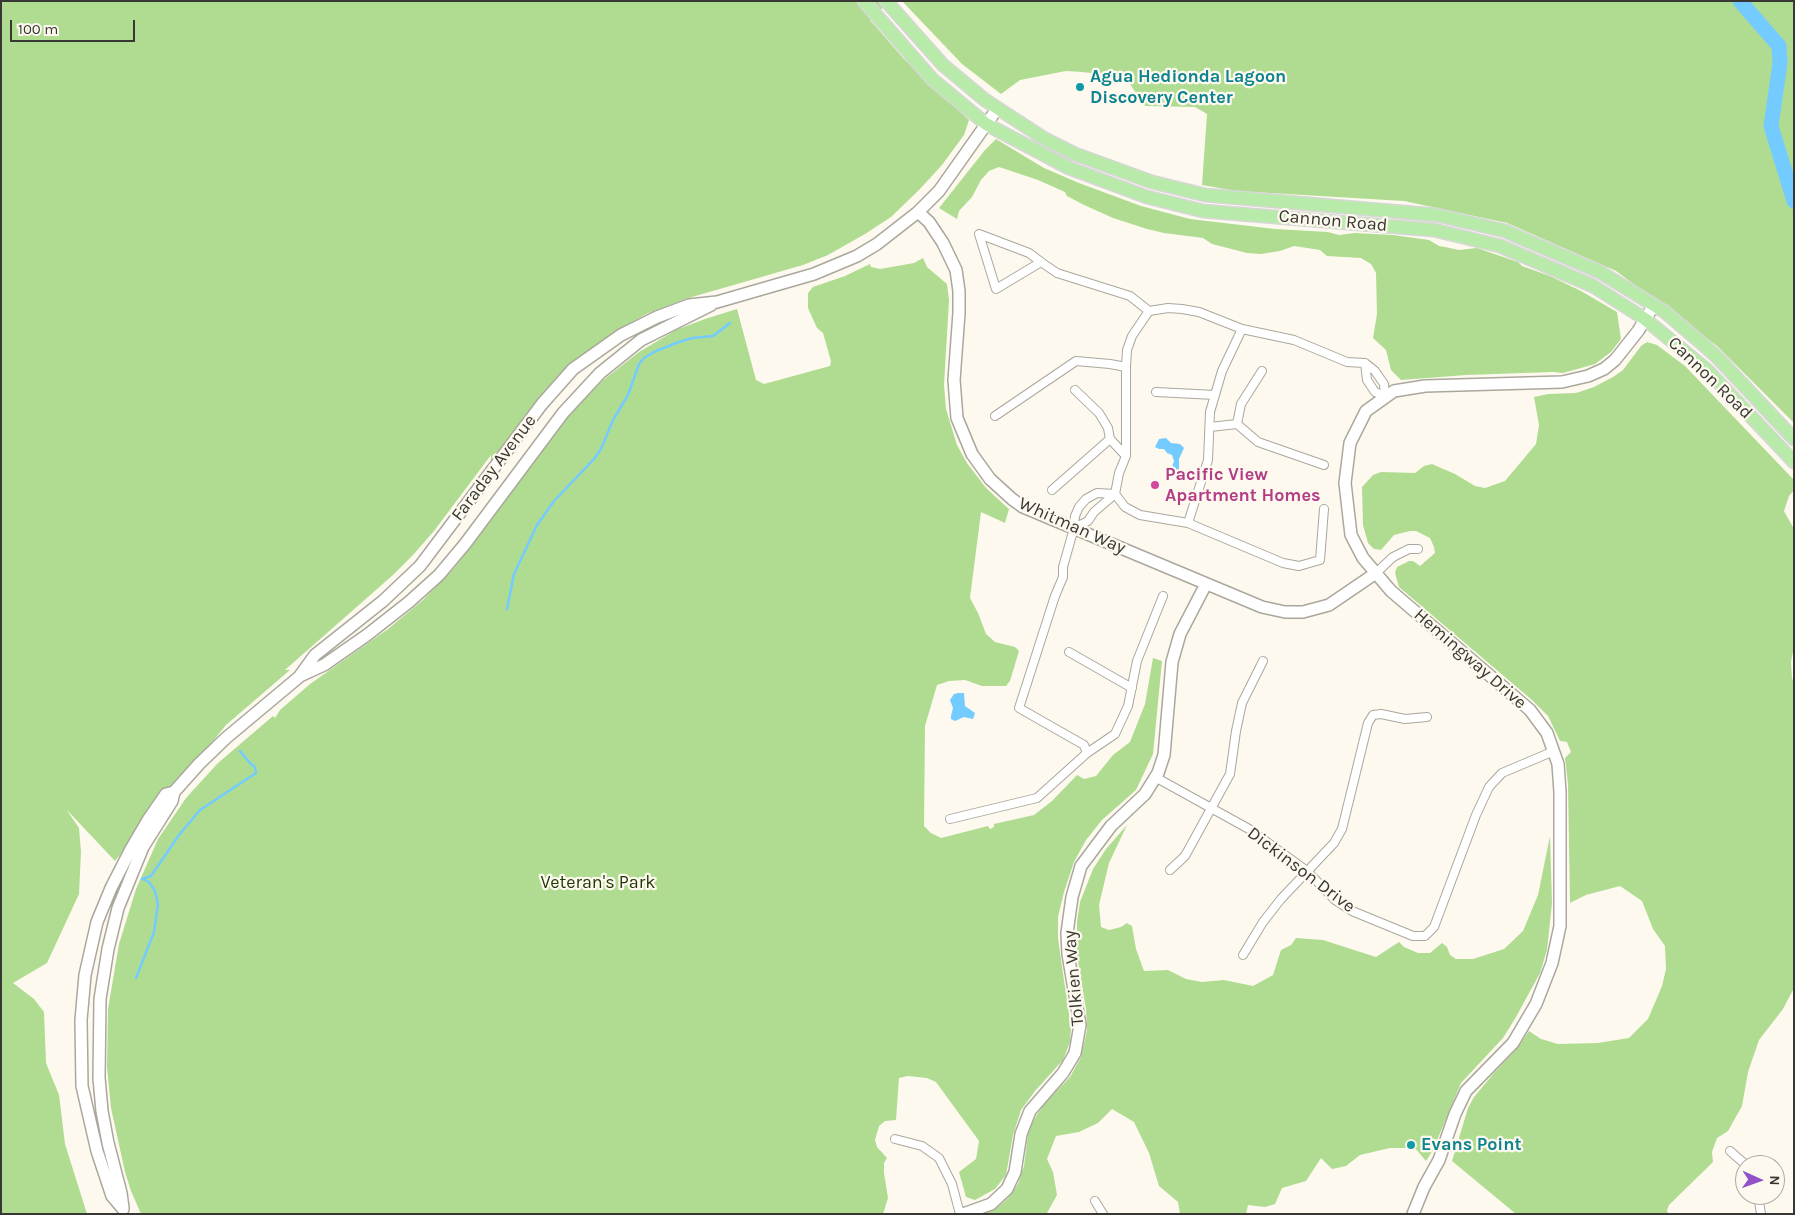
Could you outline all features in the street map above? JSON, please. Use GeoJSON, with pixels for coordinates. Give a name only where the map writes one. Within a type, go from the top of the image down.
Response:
{"type":"FeatureCollection","features":[{"type":"Feature","properties":{"kind":"main road","name":"Cannon Road"},"geometry":{"type":"LineString","coordinates":[[864,1],[932,79],[985,127],[1069,168],[1147,197],[1203,211],[1434,230],[1500,246],[1593,286],[1645,319],[1707,370],[1794,462]]}},
{"type":"Feature","properties":{"kind":"main road","name":"Cannon Road"},"geometry":{"type":"LineString","coordinates":[[888,3],[944,66],[997,109],[1045,139],[1075,154],[1152,182],[1205,195],[1437,215],[1505,232],[1600,272],[1665,312],[1718,358],[1794,439]]}},
{"type":"Feature","properties":{"kind":"street","name":"Faraday Avenue"},"geometry":{"type":"LineString","coordinates":[[124,1211],[122,1193],[110,1152],[102,1111],[99,1078],[100,1000],[108,949],[118,908],[143,847],[172,801],[174,792],[226,738],[299,677],[315,655],[383,601],[420,566],[542,404],[573,370],[621,335],[656,317],[689,304],[717,302],[777,286],[838,264],[877,244],[918,212],[939,192],[997,109]]}},
{"type":"Feature","properties":{"kind":"street","name":"Whitman Way"},"geometry":{"type":"LineString","coordinates":[[918,212],[929,222],[943,243],[956,270],[959,291],[954,380],[957,418],[972,454],[990,479],[1023,507],[1262,607],[1285,612],[1304,612],[1329,606],[1376,573],[1393,557],[1409,549],[1418,549]]}},
{"type":"Feature","properties":{"kind":"street"},"geometry":{"type":"LineString","coordinates":[[1041,262],[996,289],[979,234],[1029,254],[1041,262],[1057,273],[1130,296],[1149,311],[1182,309],[1199,312],[1242,328],[1294,340],[1347,362],[1365,363],[1375,371],[1384,384],[1385,396],[1376,392],[1367,380],[1365,363]]}},
{"type":"Feature","properties":{"kind":"street","name":"Faraday Avenue"},"geometry":{"type":"LineString","coordinates":[[299,677],[324,665],[367,635],[409,602],[439,575],[465,544],[563,413],[600,373],[641,340],[717,302]]}},
{"type":"Feature","properties":{"kind":"street","name":"Hemingway Drive"},"geometry":{"type":"LineString","coordinates":[[1413,1214],[1424,1186],[1439,1160],[1455,1114],[1466,1091],[1513,1043],[1536,1004],[1552,963],[1560,926],[1560,792],[1558,764],[1547,734],[1530,710],[1391,591],[1363,558],[1351,535],[1345,483],[1350,443],[1366,411],[1394,391],[1425,386],[1539,383],[1582,379],[1604,369],[1616,360],[1654,305]]}},
{"type":"Feature","properties":{"kind":"street"},"geometry":{"type":"LineString","coordinates":[[1074,528],[1088,521],[1094,512],[1115,494],[1119,473],[1126,456],[1127,350],[1132,336],[1149,311]]}},
{"type":"Feature","properties":{"kind":"street"},"geometry":{"type":"LineString","coordinates":[[1188,523],[1208,460],[1210,412],[1222,371],[1242,328]]}},
{"type":"Feature","properties":{"kind":"street"},"geometry":{"type":"LineString","coordinates":[[995,416],[1076,361],[1126,367]]}},
{"type":"Feature","properties":{"kind":"street"},"geometry":{"type":"LineString","coordinates":[[1237,424],[1241,404],[1262,371]]}},
{"type":"Feature","properties":{"kind":"street"},"geometry":{"type":"LineString","coordinates":[[1074,390],[1099,414],[1108,428],[1110,439],[1126,456]]}},
{"type":"Feature","properties":{"kind":"street"},"geometry":{"type":"LineString","coordinates":[[1156,392],[1215,395]]}},
{"type":"Feature","properties":{"kind":"street"},"geometry":{"type":"LineString","coordinates":[[1210,427],[1237,424],[1258,442],[1324,465]]}},
{"type":"Feature","properties":{"kind":"street"},"geometry":{"type":"LineString","coordinates":[[1052,490],[1110,439]]}},
{"type":"Feature","properties":{"kind":"street"},"geometry":{"type":"LineString","coordinates":[[1087,753],[1084,745],[1019,708],[1055,596],[1063,577],[1063,567],[1074,528],[1075,516],[1079,507],[1086,499],[1097,493],[1115,494],[1125,507],[1140,515],[1188,523],[1283,563],[1299,566],[1320,560],[1324,509]]}},
{"type":"Feature","properties":{"kind":"street","name":"Tolkien Way"},"geometry":{"type":"LineString","coordinates":[[961,1214],[991,1204],[1007,1190],[1014,1172],[1021,1134],[1030,1111],[1063,1073],[1075,1053],[1080,1025],[1068,954],[1067,933],[1072,897],[1081,866],[1111,826],[1145,794],[1156,777],[1164,755],[1172,662],[1180,634],[1206,584]]}},
{"type":"Feature","properties":{"kind":"street"},"geometry":{"type":"LineString","coordinates":[[950,819],[1037,798],[1087,753],[1115,734],[1128,706],[1137,661],[1163,596]]}},
{"type":"Feature","properties":{"kind":"street"},"geometry":{"type":"LineString","coordinates":[[1069,652],[1132,688]]}},
{"type":"Feature","properties":{"kind":"street"},"geometry":{"type":"LineString","coordinates":[[1170,870],[1185,856],[1230,774],[1242,703],[1263,661]]}},
{"type":"Feature","properties":{"kind":"street"},"geometry":{"type":"LineString","coordinates":[[1243,955],[1263,922],[1281,899],[1334,843],[1342,829],[1368,723],[1373,715],[1381,714],[1405,719],[1426,717]]}},
{"type":"Feature","properties":{"kind":"street","name":"Dickinson Drive"},"geometry":{"type":"LineString","coordinates":[[1156,777],[1249,829],[1307,871],[1335,900],[1352,911],[1413,936],[1425,936],[1434,927],[1476,815],[1489,787],[1502,773],[1554,751]]}},
{"type":"Feature","properties":{"kind":"street","name":"Faraday Avenue"},"geometry":{"type":"LineString","coordinates":[[124,1211],[112,1196],[97,1151],[82,1086],[82,1020],[85,976],[97,922],[115,880],[148,820],[166,794],[174,792]]}},
{"type":"Feature","properties":{"kind":"street"},"geometry":{"type":"LineString","coordinates":[[895,1139],[922,1146],[939,1158],[952,1184],[961,1214]]}},
{"type":"Feature","properties":{"kind":"street"},"geometry":{"type":"LineString","coordinates":[[1730,1151],[1735,1155]]}},
{"type":"Feature","properties":{"kind":"street"},"geometry":{"type":"LineString","coordinates":[[1095,1201],[1103,1214]]}},
{"type":"Feature","properties":{"kind":"green space"},"geometry":{"type":"Polygon","coordinates":[[[1,1],[890,1],[870,20],[904,59],[969,120],[964,135],[942,165],[891,217],[865,234],[828,255],[803,265],[685,299],[646,314],[615,332],[559,375],[491,461],[491,455],[434,531],[413,555],[393,575],[285,670],[290,670],[226,725],[115,861],[66,809],[79,828],[81,852],[79,894],[47,963],[13,983],[34,999],[44,1012],[46,1063],[59,1095],[65,1144],[87,1214],[1,1214],[1,1]]]}},
{"type":"Feature","properties":{"kind":"green space"},"geometry":{"type":"Polygon","coordinates":[[[902,1],[1794,1],[1794,423],[1717,346],[1616,271],[1507,223],[1404,201],[1236,191],[1202,185],[1207,114],[1195,107],[1145,106],[1125,77],[1082,72],[1066,71],[1020,80],[1001,94],[962,64],[902,1]]]}},
{"type":"Feature","properties":{"kind":"green space"},"geometry":{"type":"Polygon","coordinates":[[[996,139],[1044,168],[1079,183],[1141,206],[1190,219],[1275,229],[1328,232],[1339,235],[1355,233],[1393,235],[1429,240],[1439,246],[1459,250],[1477,248],[1518,262],[1522,266],[1550,276],[1617,312],[1621,339],[1611,352],[1595,364],[1563,373],[1466,375],[1401,380],[1391,370],[1386,350],[1373,338],[1377,314],[1376,273],[1371,264],[1361,258],[1327,256],[1320,250],[1294,246],[1280,251],[1261,254],[1247,253],[1212,244],[1203,238],[1147,229],[1113,218],[1082,204],[1067,196],[1065,192],[1038,180],[999,167],[989,171],[981,180],[972,197],[959,211],[957,219],[939,208],[996,139]]]}},
{"type":"Feature","properties":{"kind":"green space","name":"Veteran's Park"},"geometry":{"type":"Polygon","coordinates":[[[923,258],[927,267],[947,284],[949,300],[944,385],[946,409],[957,445],[967,463],[986,488],[1009,509],[1005,523],[981,512],[970,598],[986,634],[995,642],[1015,647],[1019,651],[1010,681],[1006,686],[982,686],[965,680],[949,681],[937,685],[925,726],[924,826],[931,833],[941,838],[988,826],[990,829],[994,827],[994,824],[1034,815],[1052,801],[1077,775],[1084,779],[1096,776],[1113,755],[1130,742],[1145,704],[1153,658],[1162,661],[1153,754],[1136,790],[1102,820],[1086,840],[1074,862],[1064,892],[1058,917],[1058,939],[1071,1028],[1070,1042],[1063,1060],[1035,1091],[1021,1110],[1013,1135],[1006,1175],[995,1189],[975,1200],[966,1197],[959,1172],[976,1159],[979,1141],[936,1082],[927,1078],[908,1076],[899,1078],[896,1120],[885,1121],[879,1126],[875,1140],[877,1147],[887,1158],[884,1163],[884,1173],[888,1198],[883,1214],[141,1214],[125,1172],[111,1108],[107,1067],[108,1009],[119,944],[136,889],[158,839],[186,798],[218,763],[273,716],[275,718],[280,710],[310,684],[388,629],[423,600],[455,567],[567,417],[602,381],[639,352],[676,330],[737,309],[756,380],[764,384],[830,366],[831,361],[823,333],[817,328],[808,308],[808,293],[813,287],[845,276],[870,264],[871,267],[880,269],[914,263],[923,258]]]}},
{"type":"Feature","properties":{"kind":"green space"},"geometry":{"type":"Polygon","coordinates":[[[1647,342],[1657,345],[1685,366],[1794,480],[1794,490],[1789,496],[1784,511],[1794,529],[1794,646],[1791,662],[1794,684],[1794,988],[1783,1009],[1759,1040],[1748,1072],[1742,1106],[1728,1131],[1717,1138],[1712,1152],[1713,1162],[1669,1205],[1668,1214],[1516,1214],[1452,1161],[1468,1108],[1474,1097],[1515,1051],[1529,1031],[1541,1039],[1558,1044],[1598,1043],[1629,1038],[1648,1019],[1662,986],[1666,969],[1665,946],[1653,929],[1642,901],[1620,886],[1586,895],[1570,903],[1568,784],[1565,758],[1571,752],[1567,742],[1560,741],[1548,716],[1532,700],[1399,587],[1395,573],[1397,567],[1409,561],[1413,561],[1420,566],[1435,553],[1434,547],[1430,538],[1416,531],[1410,531],[1394,535],[1381,550],[1374,549],[1368,543],[1363,525],[1362,487],[1373,475],[1381,472],[1415,473],[1424,466],[1432,464],[1455,474],[1475,486],[1485,488],[1505,481],[1536,444],[1539,425],[1534,397],[1548,394],[1576,393],[1594,387],[1623,370],[1641,346],[1647,342]]]}},
{"type":"Feature","properties":{"kind":"green space"},"geometry":{"type":"Polygon","coordinates":[[[1127,825],[1109,863],[1099,905],[1101,927],[1109,930],[1121,927],[1127,923],[1132,926],[1136,949],[1144,971],[1168,970],[1186,979],[1202,982],[1224,980],[1253,986],[1273,975],[1281,950],[1291,945],[1296,938],[1323,940],[1376,957],[1399,942],[1404,947],[1418,953],[1430,953],[1442,943],[1447,947],[1450,955],[1456,959],[1473,959],[1504,949],[1523,931],[1538,895],[1550,836],[1552,903],[1547,950],[1540,973],[1503,1038],[1461,1083],[1433,1150],[1426,1161],[1415,1148],[1390,1148],[1360,1155],[1346,1166],[1332,1169],[1321,1158],[1306,1181],[1282,1188],[1275,1204],[1265,1207],[1248,1205],[1246,1214],[1180,1214],[1178,1202],[1159,1186],[1149,1153],[1134,1122],[1112,1109],[1098,1123],[1079,1132],[1056,1136],[1047,1159],[1053,1172],[1057,1195],[1047,1213],[983,1214],[999,1206],[1008,1198],[1018,1184],[1024,1166],[1028,1134],[1033,1121],[1044,1104],[1070,1077],[1081,1057],[1087,1030],[1086,1009],[1077,955],[1077,922],[1080,902],[1093,869],[1106,849],[1127,825]]]}},
{"type":"Feature","properties":{"kind":"water"},"geometry":{"type":"Polygon","coordinates":[[[1166,438],[1171,443],[1180,444],[1184,448],[1179,459],[1179,472],[1175,474],[1171,470],[1174,461],[1172,455],[1164,449],[1155,447],[1159,439],[1166,438]]]}},
{"type":"Feature","properties":{"kind":"water"},"geometry":{"type":"Polygon","coordinates":[[[964,693],[965,706],[975,713],[973,719],[964,717],[955,721],[951,719],[953,708],[950,700],[954,694],[964,693]]]}},
{"type":"Feature","properties":{"kind":"waterway"},"geometry":{"type":"LineString","coordinates":[[1740,1],[1779,46],[1780,63],[1771,126],[1794,201]]}},
{"type":"Feature","properties":{"kind":"waterway"},"geometry":{"type":"LineString","coordinates":[[507,609],[514,574],[537,525],[554,501],[594,459],[601,449],[613,420],[628,395],[639,364],[644,358],[654,352],[676,343],[692,338],[713,336],[730,323]]}},
{"type":"Feature","properties":{"kind":"waterway"},"geometry":{"type":"LineString","coordinates":[[142,879],[151,876],[179,835],[200,810],[256,773],[255,767],[240,751]]}},
{"type":"Feature","properties":{"kind":"waterway"},"geometry":{"type":"LineString","coordinates":[[136,978],[154,932],[158,904],[155,891],[149,882],[143,879]]}},
{"type":"Feature","properties":{"kind":"place","name":"Agua Hedionda Lagoon Discovery Center"},"geometry":{"type":"Point","coordinates":[1080,87]}},
{"type":"Feature","properties":{"kind":"place","name":"Pacific View Apartment Homes"},"geometry":{"type":"Point","coordinates":[1155,485]}},
{"type":"Feature","properties":{"kind":"place","name":"Evans Point"},"geometry":{"type":"Point","coordinates":[1411,1145]}}]}
